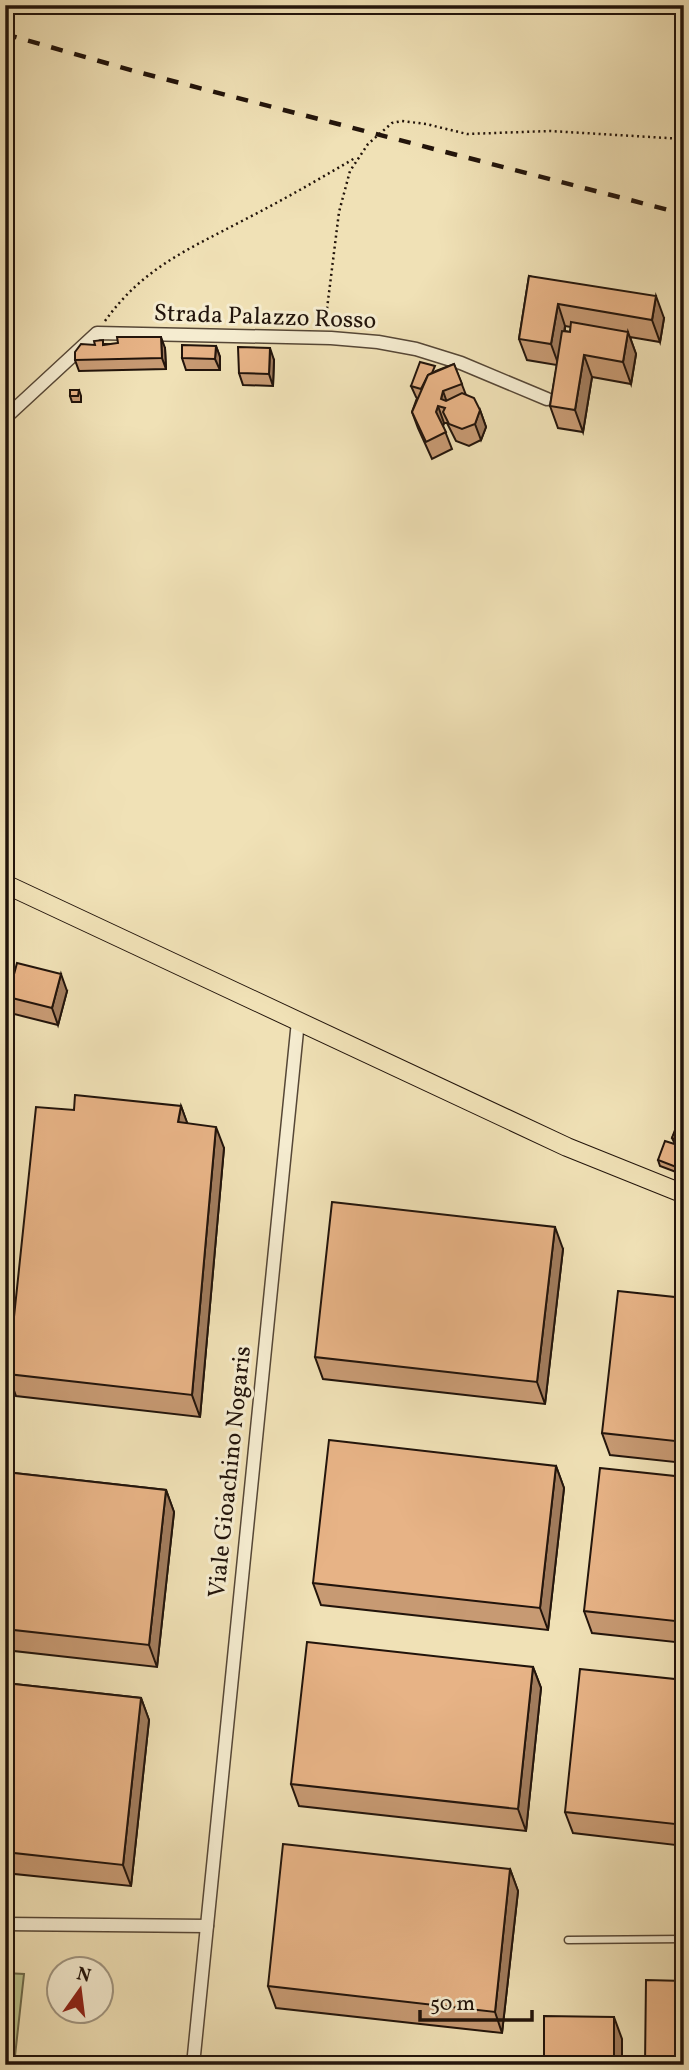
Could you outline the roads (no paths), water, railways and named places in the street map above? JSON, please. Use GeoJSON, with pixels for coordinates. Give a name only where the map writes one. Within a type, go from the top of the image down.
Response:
{"type":"FeatureCollection","features":[{"type":"Feature","properties":{"kind":"main road"},"geometry":{"type":"LineString","coordinates":[[6,885],[567,1147],[684,1194]]}},
{"type":"Feature","properties":{"kind":"street","name":"Strada Palazzo Rosso"},"geometry":{"type":"LineString","coordinates":[[5,418],[97,333],[331,338],[378,342],[416,349],[461,363],[547,399]]}},
{"type":"Feature","properties":{"kind":"street","name":"Viale Gioachino Nogaris"},"geometry":{"type":"LineString","coordinates":[[193,2065],[298,1021]]}},
{"type":"Feature","properties":{"kind":"street"},"geometry":{"type":"LineString","coordinates":[[5,1924],[207,1926]]}},
{"type":"Feature","properties":{"kind":"lane"},"geometry":{"type":"LineString","coordinates":[[568,1940],[684,1939]]}},
{"type":"Feature","properties":{"kind":"railway"},"geometry":{"type":"LineString","coordinates":[[5,34],[134,71],[684,214]]}}]}
